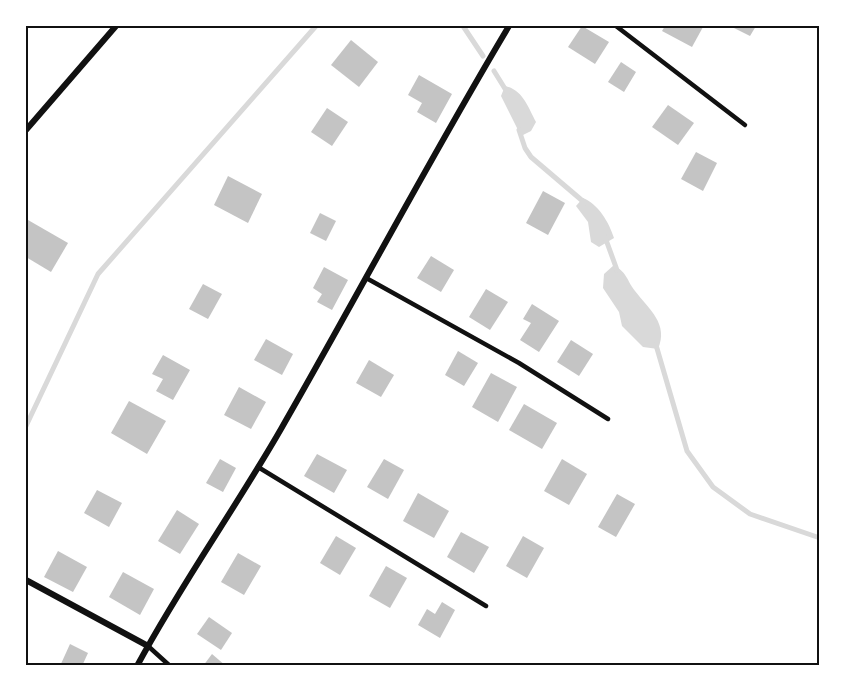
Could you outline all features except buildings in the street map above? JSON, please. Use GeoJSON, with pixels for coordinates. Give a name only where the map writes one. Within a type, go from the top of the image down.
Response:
{"type":"FeatureCollection","features":[{"type":"Feature","properties":{"kind":"street"},"geometry":{"type":"LineString","coordinates":[[26,130],[116,26]]}},
{"type":"Feature","properties":{"kind":"street"},"geometry":{"type":"LineString","coordinates":[[137,666],[258,467],[368,279],[439,142],[509,26]]}},
{"type":"Feature","properties":{"kind":"street"},"geometry":{"type":"LineString","coordinates":[[26,580],[148,646]]}},
{"type":"Feature","properties":{"kind":"lane"},"geometry":{"type":"LineString","coordinates":[[616,26],[745,125]]}},
{"type":"Feature","properties":{"kind":"lane"},"geometry":{"type":"LineString","coordinates":[[368,279],[519,363],[608,418]]}},
{"type":"Feature","properties":{"kind":"lane"},"geometry":{"type":"LineString","coordinates":[[258,467],[486,606]]}},
{"type":"Feature","properties":{"kind":"lane"},"geometry":{"type":"LineString","coordinates":[[148,646],[170,666]]}},
{"type":"Feature","properties":{"kind":"shaded area"},"geometry":{"type":"Polygon","coordinates":[[[505,86],[521,95],[536,122],[531,131],[521,136],[501,96],[505,86]]]}},
{"type":"Feature","properties":{"kind":"shaded area"},"geometry":{"type":"Polygon","coordinates":[[[583,198],[602,214],[614,238],[599,247],[591,242],[588,222],[576,206],[583,198]]]}},
{"type":"Feature","properties":{"kind":"shaded area"},"geometry":{"type":"Polygon","coordinates":[[[614,265],[624,274],[656,317],[661,332],[658,349],[643,347],[622,326],[619,312],[603,288],[604,274],[614,265]]]}},
{"type":"Feature","properties":{"kind":"waterway"},"geometry":{"type":"LineString","coordinates":[[26,426],[98,274],[316,26]]}},
{"type":"Feature","properties":{"kind":"waterway"},"geometry":{"type":"LineString","coordinates":[[463,26],[483,56]]}},
{"type":"Feature","properties":{"kind":"waterway"},"geometry":{"type":"LineString","coordinates":[[494,71],[507,92]]}},
{"type":"Feature","properties":{"kind":"waterway"},"geometry":{"type":"LineString","coordinates":[[519,130],[525,148],[531,157],[585,203]]}},
{"type":"Feature","properties":{"kind":"waterway"},"geometry":{"type":"LineString","coordinates":[[605,237],[617,270]]}},
{"type":"Feature","properties":{"kind":"waterway"},"geometry":{"type":"LineString","coordinates":[[656,345],[687,451],[713,487],[750,514],[820,538]]}}]}
